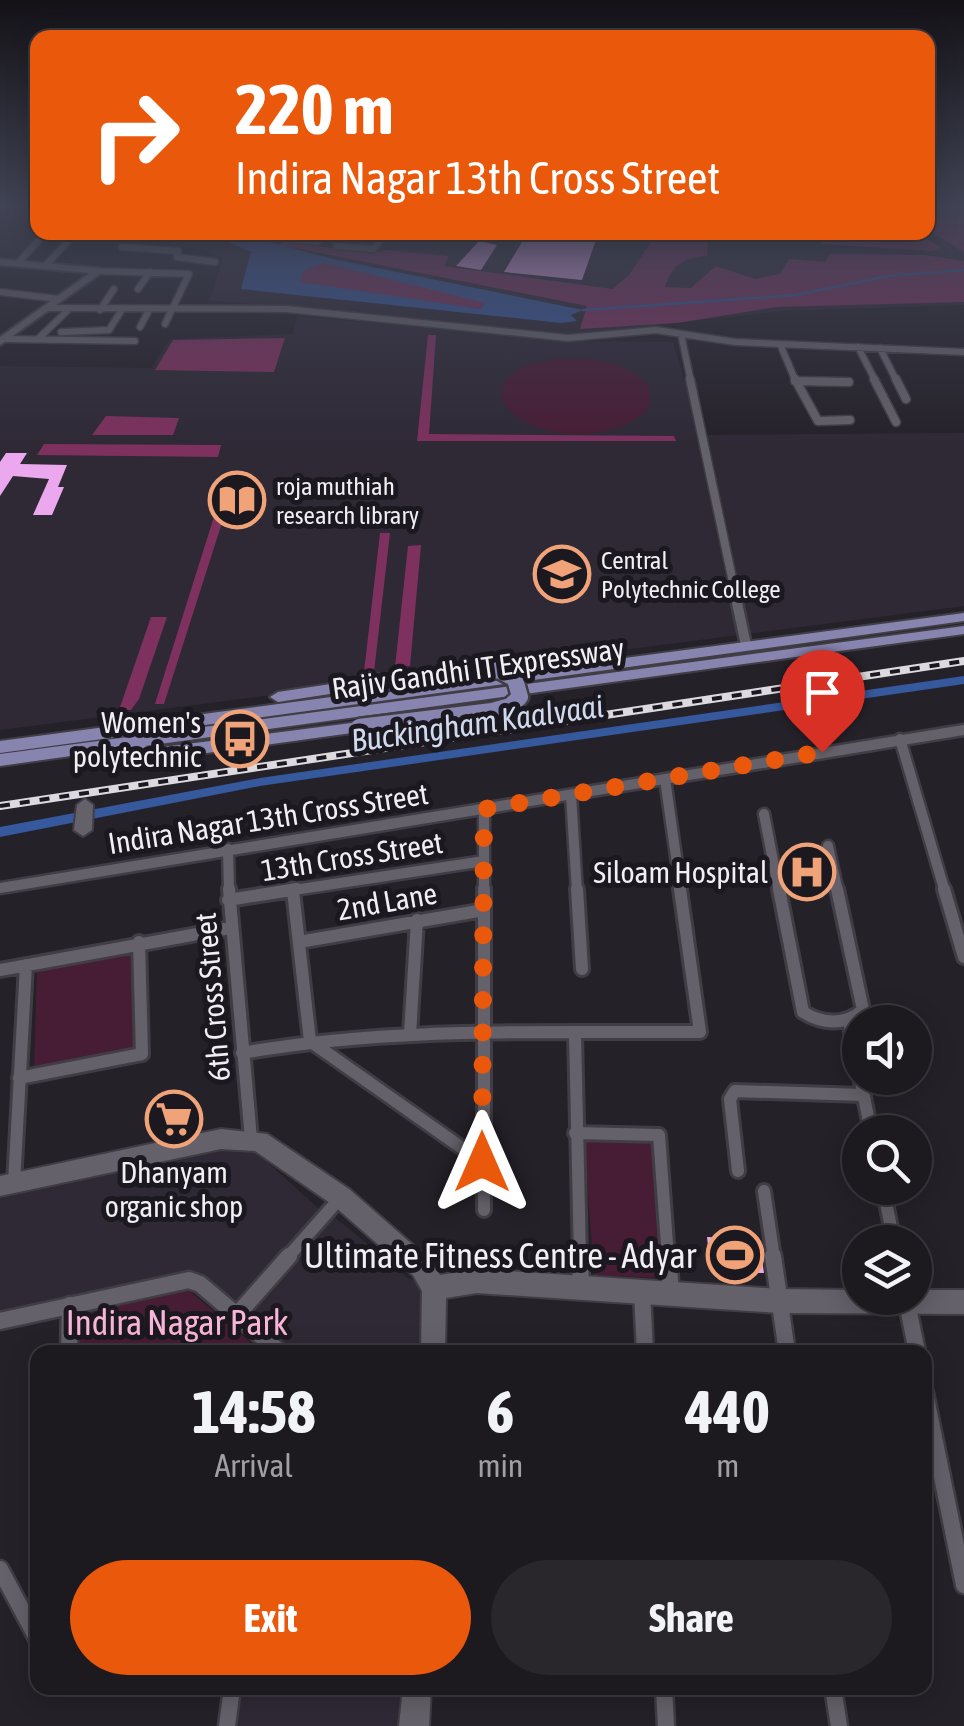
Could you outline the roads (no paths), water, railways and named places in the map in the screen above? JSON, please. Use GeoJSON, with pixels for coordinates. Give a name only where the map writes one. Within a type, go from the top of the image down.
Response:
{"type":"FeatureCollection","features":[{"type":"Feature","properties":{"kind":"main road","name":"Rajiv Gandhi IT Expressway"},"geometry":{"type":"LineString","coordinates":[[0,760],[108,738],[964,617]]}},
{"type":"Feature","properties":{"kind":"main road","name":"Rajiv Gandhi IT Expressway"},"geometry":{"type":"LineString","coordinates":[[0,747],[108,738],[964,630]]}},
{"type":"Feature","properties":{"kind":"main road"},"geometry":{"type":"LineString","coordinates":[[499,670],[512,674],[520,697],[492,711],[155,754],[108,738],[148,718],[357,685],[499,670]]}},
{"type":"Feature","properties":{"kind":"street"},"geometry":{"type":"LineString","coordinates":[[3,341],[78,286]]}},
{"type":"Feature","properties":{"kind":"street"},"geometry":{"type":"LineString","coordinates":[[138,289],[140,286]]}},
{"type":"Feature","properties":{"kind":"street"},"geometry":{"type":"LineString","coordinates":[[165,324],[183,286]]}},
{"type":"Feature","properties":{"kind":"street"},"geometry":{"type":"LineString","coordinates":[[80,328],[114,289]]}},
{"type":"Feature","properties":{"kind":"street"},"geometry":{"type":"LineString","coordinates":[[0,292],[59,299]]}},
{"type":"Feature","properties":{"kind":"street"},"geometry":{"type":"LineString","coordinates":[[0,302],[11,294]]}},
{"type":"Feature","properties":{"kind":"street"},"geometry":{"type":"LineString","coordinates":[[48,308],[227,308],[340,314],[568,338],[656,330],[780,344],[964,352]]}},
{"type":"Feature","properties":{"kind":"street"},"geometry":{"type":"LineString","coordinates":[[222,322],[227,308]]}},
{"type":"Feature","properties":{"kind":"street"},"geometry":{"type":"LineString","coordinates":[[38,339],[68,309]]}},
{"type":"Feature","properties":{"kind":"street"},"geometry":{"type":"LineString","coordinates":[[140,328],[149,310]]}},
{"type":"Feature","properties":{"kind":"street"},"geometry":{"type":"LineString","coordinates":[[18,330],[104,331],[121,311]]}},
{"type":"Feature","properties":{"kind":"street"},"geometry":{"type":"LineString","coordinates":[[682,334],[746,645]]}},
{"type":"Feature","properties":{"kind":"street"},"geometry":{"type":"LineString","coordinates":[[3,341],[136,341]]}},
{"type":"Feature","properties":{"kind":"street"},"geometry":{"type":"LineString","coordinates":[[780,344],[818,421],[850,420]]}},
{"type":"Feature","properties":{"kind":"street"},"geometry":{"type":"LineString","coordinates":[[858,347],[896,422]]}},
{"type":"Feature","properties":{"kind":"street"},"geometry":{"type":"LineString","coordinates":[[880,348],[906,399]]}},
{"type":"Feature","properties":{"kind":"street"},"geometry":{"type":"LineString","coordinates":[[795,381],[849,382]]}},
{"type":"Feature","properties":{"kind":"street","name":"Indira Nagar 13th Cross Street"},"geometry":{"type":"LineString","coordinates":[[0,888],[964,730]]}},
{"type":"Feature","properties":{"kind":"street"},"geometry":{"type":"LineString","coordinates":[[900,739],[964,957]]}},
{"type":"Feature","properties":{"kind":"street"},"geometry":{"type":"LineString","coordinates":[[242,1053],[310,1040],[410,1034],[700,1032],[665,780]]}},
{"type":"Feature","properties":{"kind":"street"},"geometry":{"type":"LineString","coordinates":[[571,795],[582,969]]}},
{"type":"Feature","properties":{"kind":"street"},"geometry":{"type":"LineString","coordinates":[[83,830],[85,805]]}},
{"type":"Feature","properties":{"kind":"street"},"geometry":{"type":"LineString","coordinates":[[484,809],[484,1210]]}},
{"type":"Feature","properties":{"kind":"street"},"geometry":{"type":"LineString","coordinates":[[764,814],[802,1012],[813,1020],[842,1021]]}},
{"type":"Feature","properties":{"kind":"street"},"geometry":{"type":"LineString","coordinates":[[828,846],[862,1005]]}},
{"type":"Feature","properties":{"kind":"street","name":"6th Cross Street"},"geometry":{"type":"LineString","coordinates":[[228,849],[230,928],[252,1139]]}},
{"type":"Feature","properties":{"kind":"street","name":"13th Cross Street"},"geometry":{"type":"LineString","coordinates":[[228,900],[484,861]]}},
{"type":"Feature","properties":{"kind":"street"},"geometry":{"type":"LineString","coordinates":[[293,891],[310,1040],[482,1162]]}},
{"type":"Feature","properties":{"kind":"street","name":"2nd Lane"},"geometry":{"type":"LineString","coordinates":[[300,942],[484,910]]}},
{"type":"Feature","properties":{"kind":"street"},"geometry":{"type":"LineString","coordinates":[[410,1034],[417,920]]}},
{"type":"Feature","properties":{"kind":"street"},"geometry":{"type":"LineString","coordinates":[[0,970],[230,928]]}},
{"type":"Feature","properties":{"kind":"street"},"geometry":{"type":"LineString","coordinates":[[19,1078],[142,1054],[140,942]]}},
{"type":"Feature","properties":{"kind":"street"},"geometry":{"type":"LineString","coordinates":[[26,965],[7,1185],[221,1139],[252,1139],[273,1146],[341,1197],[421,1267],[434,1288],[434,1345]]}},
{"type":"Feature","properties":{"kind":"street"},"geometry":{"type":"LineString","coordinates":[[575,1033],[581,1286]]}},
{"type":"Feature","properties":{"kind":"street"},"geometry":{"type":"LineString","coordinates":[[738,1171],[730,1099],[735,1091],[842,1094]]}},
{"type":"Feature","properties":{"kind":"street"},"geometry":{"type":"LineString","coordinates":[[864,1095],[868,1115]]}},
{"type":"Feature","properties":{"kind":"street"},"geometry":{"type":"LineString","coordinates":[[575,1133],[659,1135],[670,1293]]}},
{"type":"Feature","properties":{"kind":"street"},"geometry":{"type":"LineString","coordinates":[[764,1190],[785,1345]]}},
{"type":"Feature","properties":{"kind":"street"},"geometry":{"type":"LineString","coordinates":[[237,1315],[341,1197]]}},
{"type":"Feature","properties":{"kind":"street"},"geometry":{"type":"LineString","coordinates":[[0,1320],[178,1279],[200,1284],[272,1345]]}},
{"type":"Feature","properties":{"kind":"street"},"geometry":{"type":"LineString","coordinates":[[434,1288],[477,1281],[779,1300],[842,1300]]}},
{"type":"Feature","properties":{"kind":"street"},"geometry":{"type":"LineString","coordinates":[[642,1292],[646,1345]]}},
{"type":"Feature","properties":{"kind":"street"},"geometry":{"type":"LineString","coordinates":[[932,1301],[964,1302]]}},
{"type":"Feature","properties":{"kind":"street"},"geometry":{"type":"LineString","coordinates":[[69,1345],[70,1305]]}},
{"type":"Feature","properties":{"kind":"street"},"geometry":{"type":"LineString","coordinates":[[909,1315],[916,1345]]}},
{"type":"Feature","properties":{"kind":"street"},"geometry":{"type":"LineString","coordinates":[[932,1427],[964,1585]]}},
{"type":"Feature","properties":{"kind":"street"},"geometry":{"type":"LineString","coordinates":[[0,1569],[30,1625]]}},
{"type":"Feature","properties":{"kind":"street"},"geometry":{"type":"LineString","coordinates":[[226,1726],[231,1695]]}},
{"type":"Feature","properties":{"kind":"street"},"geometry":{"type":"LineString","coordinates":[[414,1726],[416,1695]]}},
{"type":"Feature","properties":{"kind":"street"},"geometry":{"type":"LineString","coordinates":[[664,1695],[666,1726]]}},
{"type":"Feature","properties":{"kind":"street"},"geometry":{"type":"LineString","coordinates":[[834,1695],[839,1726]]}},
{"type":"Feature","properties":{"kind":"water"},"geometry":{"type":"Polygon","coordinates":[[[242,286],[324,286],[481,309],[485,303],[415,286],[463,286],[583,310],[571,315],[577,321],[561,323],[241,289],[242,286]]]}},
{"type":"Feature","properties":{"kind":"waterway"},"geometry":{"type":"LineString","coordinates":[[583,310],[796,295],[842,286]]}},
{"type":"Feature","properties":{"kind":"waterway","name":"Buckingham Kaalvaai"},"geometry":{"type":"LineString","coordinates":[[0,832],[260,782],[964,680]]}},
{"type":"Feature","properties":{"kind":"railway"},"geometry":{"type":"LineString","coordinates":[[0,806],[964,661]]}},
{"type":"Feature","properties":{"kind":"place","name":"roja muthiah research library"},"geometry":{"type":"Point","coordinates":[237,500]}},
{"type":"Feature","properties":{"kind":"place","name":"Central Polytechnic College"},"geometry":{"type":"Point","coordinates":[562,574]}},
{"type":"Feature","properties":{"kind":"place","name":"Women's polytechnic"},"geometry":{"type":"Point","coordinates":[240,739]}},
{"type":"Feature","properties":{"kind":"place","name":"Siloam Hospital"},"geometry":{"type":"Point","coordinates":[807,872]}},
{"type":"Feature","properties":{"kind":"place","name":"Dhanyam organic shop"},"geometry":{"type":"Point","coordinates":[174,1119]}},
{"type":"Feature","properties":{"kind":"place","name":"Ultimate Fitness Centre - Adyar"},"geometry":{"type":"Point","coordinates":[735,1255]}},
{"type":"Feature","properties":{"kind":"park label","name":"Indira Nagar Park"},"geometry":{"type":"Point","coordinates":[177,1322]}}]}
